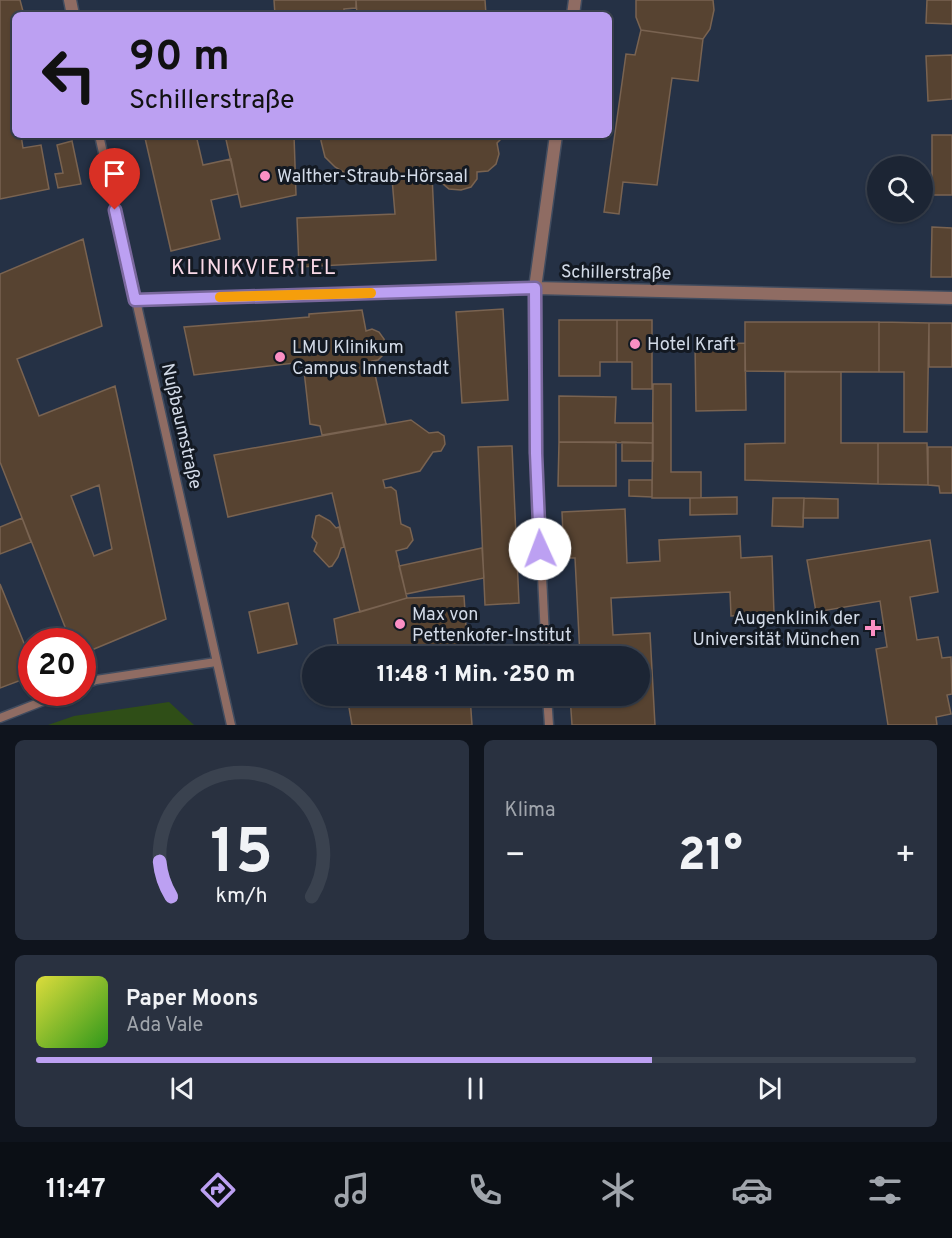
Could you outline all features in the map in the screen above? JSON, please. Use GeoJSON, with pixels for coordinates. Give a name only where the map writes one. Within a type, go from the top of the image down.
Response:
{"type":"FeatureCollection","features":[{"type":"Feature","properties":{"kind":"street"},"geometry":{"type":"LineString","coordinates":[[536,453],[535,288],[556,138]]}},
{"type":"Feature","properties":{"kind":"street","name":"Schillerstraße"},"geometry":{"type":"LineString","coordinates":[[473,289],[535,288],[952,298]]}},
{"type":"Feature","properties":{"kind":"lane","name":"Nußbaumstraße"},"geometry":{"type":"LineString","coordinates":[[100,138],[231,725]]}},
{"type":"Feature","properties":{"kind":"lane","name":"Schillerstraße"},"geometry":{"type":"LineString","coordinates":[[135,300],[473,289]]}},
{"type":"Feature","properties":{"kind":"lane"},"geometry":{"type":"LineString","coordinates":[[536,453],[545,646]]}},
{"type":"Feature","properties":{"kind":"lane"},"geometry":{"type":"LineString","coordinates":[[96,680],[216,662]]}},
{"type":"Feature","properties":{"kind":"lane"},"geometry":{"type":"LineString","coordinates":[[0,718],[31,706]]}},
{"type":"Feature","properties":{"kind":"lane"},"geometry":{"type":"LineString","coordinates":[[548,706],[549,725]]}},
{"type":"Feature","properties":{"kind":"green space"},"geometry":{"type":"Polygon","coordinates":[[[169,702],[194,725],[48,725],[74,716],[169,702]]]}},
{"type":"Feature","properties":{"kind":"building"},"geometry":{"type":"Polygon","coordinates":[[[0,0],[20,0],[23,12],[12,12],[12,138],[21,138],[23,148],[41,145],[49,189],[0,199],[0,0]]]}},
{"type":"Feature","properties":{"kind":"building"},"geometry":{"type":"Polygon","coordinates":[[[274,0],[356,0],[356,8],[344,9],[344,12],[275,12],[274,0]]]}},
{"type":"Feature","properties":{"kind":"building"},"geometry":{"type":"Polygon","coordinates":[[[356,0],[485,0],[486,12],[357,12],[356,0]]]}},
{"type":"Feature","properties":{"kind":"building"},"geometry":{"type":"Polygon","coordinates":[[[636,0],[713,0],[714,10],[710,29],[703,39],[641,30],[636,17],[636,0]]]}},
{"type":"Feature","properties":{"kind":"building"},"geometry":{"type":"Polygon","coordinates":[[[927,0],[952,0],[952,24],[926,23],[927,0]]]}},
{"type":"Feature","properties":{"kind":"building"},"geometry":{"type":"Polygon","coordinates":[[[641,30],[703,39],[698,81],[672,78],[657,185],[623,182],[619,214],[604,212],[626,54],[635,55],[641,30]]]}},
{"type":"Feature","properties":{"kind":"building"},"geometry":{"type":"Polygon","coordinates":[[[952,55],[952,99],[928,101],[926,56],[952,55]]]}},
{"type":"Feature","properties":{"kind":"building"},"geometry":{"type":"Polygon","coordinates":[[[932,135],[952,135],[952,195],[933,195],[932,135]]]}},
{"type":"Feature","properties":{"kind":"building"},"geometry":{"type":"Polygon","coordinates":[[[145,138],[197,138],[203,165],[231,159],[238,194],[211,200],[220,239],[171,251],[145,138]]]}},
{"type":"Feature","properties":{"kind":"building","name":"Walther-Straub-Hörsaal"},"geometry":{"type":"Polygon","coordinates":[[[226,138],[294,138],[296,195],[241,207],[226,138]]]}},
{"type":"Feature","properties":{"kind":"building"},"geometry":{"type":"Polygon","coordinates":[[[321,138],[502,138],[497,143],[499,154],[496,164],[488,171],[477,172],[477,179],[471,187],[461,190],[449,189],[442,183],[440,175],[432,175],[436,260],[299,267],[297,218],[395,214],[392,179],[370,180],[352,177],[335,167],[325,157],[321,138]]]}},
{"type":"Feature","properties":{"kind":"building"},"geometry":{"type":"Polygon","coordinates":[[[72,141],[81,184],[58,188],[55,174],[63,173],[57,145],[72,141]]]}},
{"type":"Feature","properties":{"kind":"building"},"geometry":{"type":"Polygon","coordinates":[[[932,227],[952,228],[952,277],[931,277],[932,227]]]}},
{"type":"Feature","properties":{"kind":"building"},"geometry":{"type":"Polygon","coordinates":[[[83,239],[102,326],[17,359],[39,416],[115,386],[166,619],[96,648],[96,628],[65,628],[0,462],[0,274],[83,239]],[[99,485],[71,496],[94,556],[112,549],[99,485]]]}},
{"type":"Feature","properties":{"kind":"building"},"geometry":{"type":"Polygon","coordinates":[[[503,309],[508,400],[462,403],[456,312],[503,309]]]}},
{"type":"Feature","properties":{"kind":"building"},"geometry":{"type":"Polygon","coordinates":[[[362,310],[366,331],[372,329],[379,332],[386,348],[378,360],[372,361],[386,424],[322,435],[320,426],[310,424],[303,362],[194,375],[184,327],[309,317],[309,314],[362,310]]]}},
{"type":"Feature","properties":{"kind":"building"},"geometry":{"type":"Polygon","coordinates":[[[559,320],[617,320],[617,362],[600,362],[600,376],[559,376],[559,320]]]}},
{"type":"Feature","properties":{"kind":"building"},"geometry":{"type":"Polygon","coordinates":[[[617,320],[652,320],[652,389],[632,389],[632,362],[617,362],[617,320]]]}},
{"type":"Feature","properties":{"kind":"building"},"geometry":{"type":"Polygon","coordinates":[[[745,322],[879,322],[879,372],[745,371],[745,322]]]}},
{"type":"Feature","properties":{"kind":"building"},"geometry":{"type":"Polygon","coordinates":[[[879,322],[929,323],[927,432],[904,432],[904,372],[879,372],[879,322]]]}},
{"type":"Feature","properties":{"kind":"building"},"geometry":{"type":"Polygon","coordinates":[[[929,323],[952,323],[952,367],[929,367],[929,323]]]}},
{"type":"Feature","properties":{"kind":"building"},"geometry":{"type":"Polygon","coordinates":[[[745,343],[746,410],[696,411],[695,344],[745,343]]]}},
{"type":"Feature","properties":{"kind":"building"},"geometry":{"type":"Polygon","coordinates":[[[785,372],[841,372],[841,443],[878,443],[878,484],[745,480],[745,444],[785,443],[785,372]]]}},
{"type":"Feature","properties":{"kind":"building"},"geometry":{"type":"Polygon","coordinates":[[[653,384],[671,384],[671,472],[701,472],[701,498],[652,498],[653,384]]]}},
{"type":"Feature","properties":{"kind":"building"},"geometry":{"type":"Polygon","coordinates":[[[559,396],[616,397],[615,423],[653,423],[653,443],[559,442],[559,396]]]}},
{"type":"Feature","properties":{"kind":"building"},"geometry":{"type":"Polygon","coordinates":[[[411,420],[429,433],[438,432],[444,436],[445,444],[441,451],[433,452],[420,471],[383,480],[385,488],[391,487],[396,491],[401,524],[410,528],[413,540],[407,548],[396,551],[407,598],[360,612],[332,493],[228,517],[214,455],[411,420]]]}},
{"type":"Feature","properties":{"kind":"building"},"geometry":{"type":"Polygon","coordinates":[[[559,442],[616,442],[616,486],[558,486],[559,442]]]}},
{"type":"Feature","properties":{"kind":"building"},"geometry":{"type":"Polygon","coordinates":[[[622,442],[653,443],[653,461],[622,461],[622,442]]]}},
{"type":"Feature","properties":{"kind":"building"},"geometry":{"type":"Polygon","coordinates":[[[878,443],[927,443],[928,485],[878,484],[878,443]]]}},
{"type":"Feature","properties":{"kind":"building"},"geometry":{"type":"Polygon","coordinates":[[[512,446],[519,603],[485,605],[478,447],[512,446]]]}},
{"type":"Feature","properties":{"kind":"building"},"geometry":{"type":"Polygon","coordinates":[[[928,447],[952,447],[952,493],[940,493],[939,486],[928,485],[928,447]]]}},
{"type":"Feature","properties":{"kind":"building"},"geometry":{"type":"Polygon","coordinates":[[[629,480],[652,480],[652,497],[629,496],[629,480]]]}},
{"type":"Feature","properties":{"kind":"building"},"geometry":{"type":"Polygon","coordinates":[[[737,497],[737,514],[690,515],[690,498],[737,497]]]}},
{"type":"Feature","properties":{"kind":"building"},"geometry":{"type":"Polygon","coordinates":[[[773,498],[804,498],[803,527],[772,526],[773,498]]]}},
{"type":"Feature","properties":{"kind":"building"},"geometry":{"type":"Polygon","coordinates":[[[804,498],[838,499],[838,518],[803,518],[804,498]]]}},
{"type":"Feature","properties":{"kind":"building"},"geometry":{"type":"Polygon","coordinates":[[[625,509],[627,563],[660,561],[659,540],[740,536],[741,558],[772,556],[774,614],[731,616],[730,592],[611,598],[613,635],[650,633],[655,725],[572,725],[571,706],[650,706],[650,646],[579,646],[575,558],[564,558],[562,512],[625,509]]]}},
{"type":"Feature","properties":{"kind":"building"},"geometry":{"type":"Polygon","coordinates":[[[319,515],[330,521],[336,528],[339,527],[344,547],[329,567],[314,551],[317,543],[312,537],[316,516],[319,515]]]}},
{"type":"Feature","properties":{"kind":"building"},"geometry":{"type":"Polygon","coordinates":[[[22,518],[31,542],[0,554],[0,527],[22,518]]]}},
{"type":"Feature","properties":{"kind":"building"},"geometry":{"type":"Polygon","coordinates":[[[930,540],[938,592],[910,597],[917,640],[938,637],[942,658],[951,657],[952,694],[947,695],[951,714],[936,717],[937,725],[888,725],[876,649],[887,647],[880,601],[816,612],[807,560],[930,540]]]}},
{"type":"Feature","properties":{"kind":"building"},"geometry":{"type":"Polygon","coordinates":[[[482,548],[484,578],[406,594],[399,566],[482,548]]]}},
{"type":"Feature","properties":{"kind":"building"},"geometry":{"type":"Polygon","coordinates":[[[0,584],[18,628],[18,681],[0,688],[0,584]]]}},
{"type":"Feature","properties":{"kind":"building","name":"Max von Pettenkofer-Institut"},"geometry":{"type":"Polygon","coordinates":[[[464,596],[467,646],[338,646],[334,619],[407,598],[464,596]]]}},
{"type":"Feature","properties":{"kind":"building"},"geometry":{"type":"Polygon","coordinates":[[[288,603],[297,644],[258,653],[249,612],[288,603]]]}},
{"type":"Feature","properties":{"kind":"building","name":"Max von Pettenkofer-Institut"},"geometry":{"type":"Polygon","coordinates":[[[349,706],[471,706],[472,725],[352,725],[349,706]]]}},
{"type":"Feature","properties":{"kind":"slow traffic"},"geometry":{"type":"LineString","coordinates":[[220,297],[371,293]]}},
{"type":"Feature","properties":{"kind":"place","name":"Walther-Straub-Hörsaal"},"geometry":{"type":"Point","coordinates":[265,176]}},
{"type":"Feature","properties":{"kind":"place","name":"Hotel Kraft"},"geometry":{"type":"Point","coordinates":[635,344]}},
{"type":"Feature","properties":{"kind":"place","name":"LMU Klinikum Campus Innenstadt"},"geometry":{"type":"Point","coordinates":[280,357]}},
{"type":"Feature","properties":{"kind":"place","name":"Max von Pettenkofer-Institut"},"geometry":{"type":"Point","coordinates":[400,624]}},
{"type":"Feature","properties":{"kind":"place","name":"Augenklinik der Universität München"},"geometry":{"type":"Point","coordinates":[873,628]}},
{"type":"Feature","properties":{"kind":"district","name":"KLINIKVIERTEL"},"geometry":{"type":"Point","coordinates":[254,267]}},
{"type":"Feature","properties":{"kind":"route"},"geometry":{"type":"LineString","coordinates":[[115,210],[135,300],[535,288],[536,453],[540,549]]}}]}
